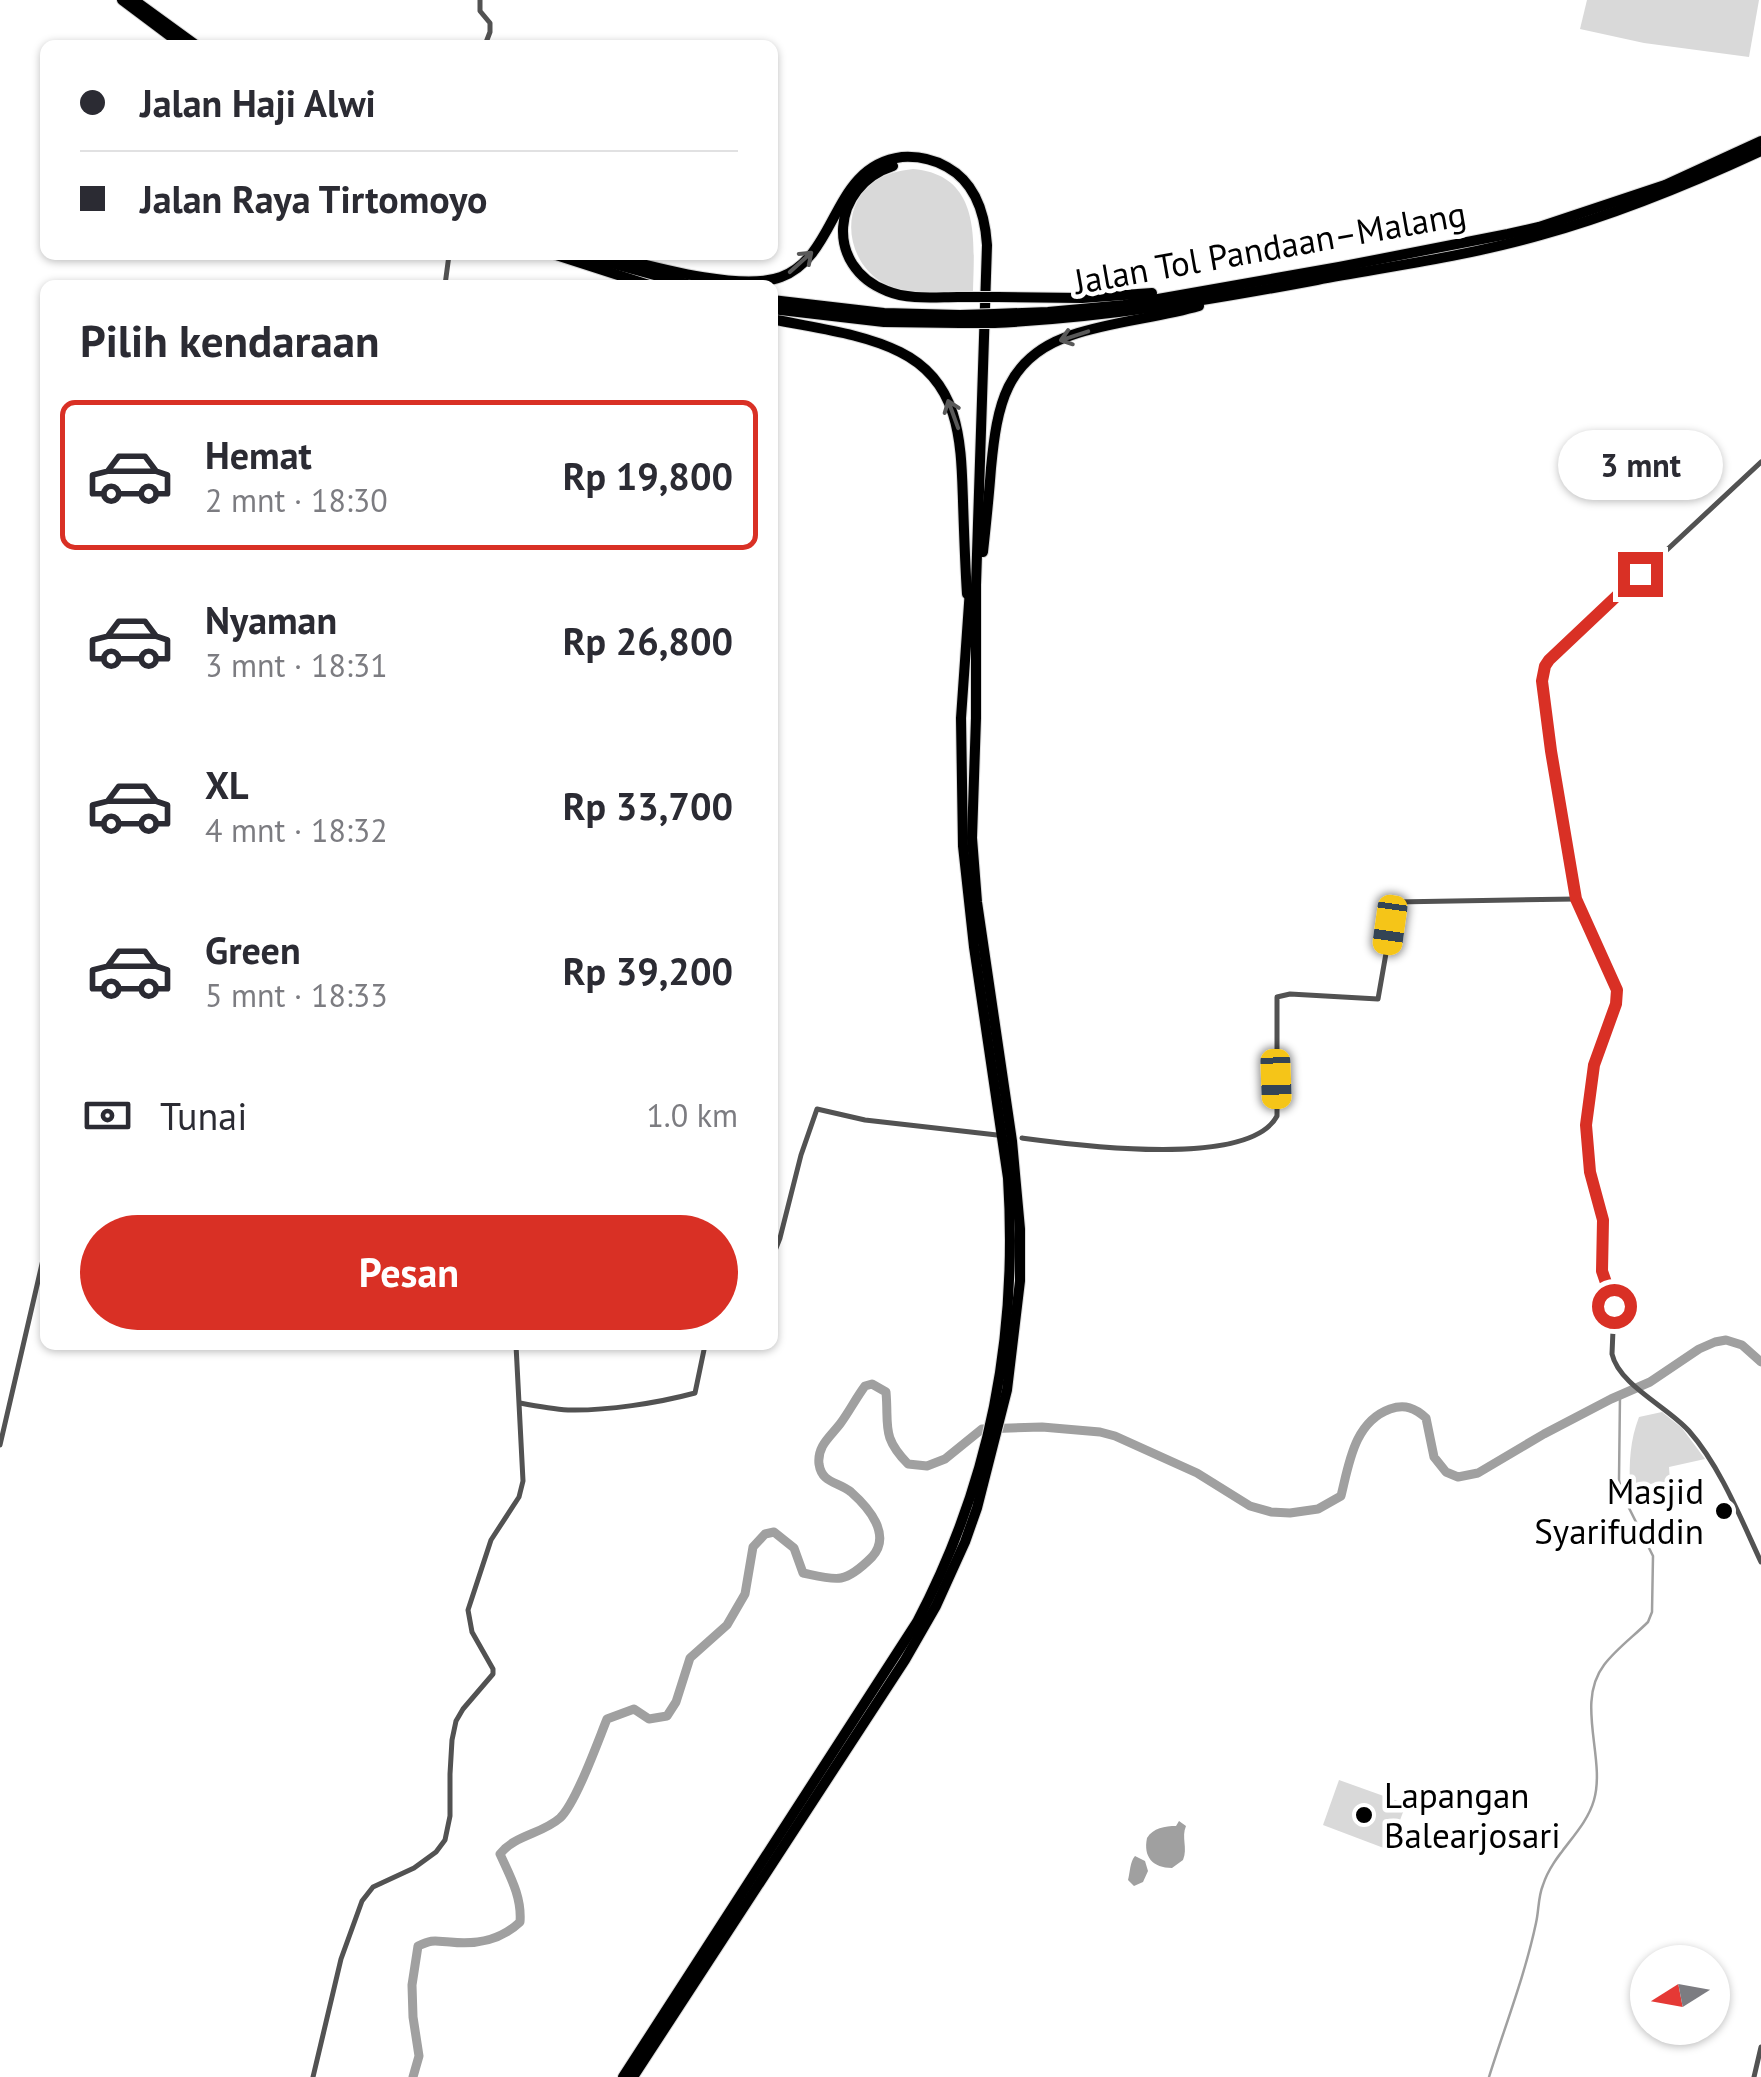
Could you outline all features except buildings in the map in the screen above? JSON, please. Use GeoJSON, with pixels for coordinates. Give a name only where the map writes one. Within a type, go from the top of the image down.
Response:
{"type":"FeatureCollection","features":[{"type":"Feature","properties":{"kind":"highway"},"geometry":{"type":"LineString","coordinates":[[122,0],[175,40]]}},
{"type":"Feature","properties":{"kind":"highway"},"geometry":{"type":"LineString","coordinates":[[134,0],[189,40]]}},
{"type":"Feature","properties":{"kind":"highway","name":"Jalan Tol Pandaan–Malang"},"geometry":{"type":"LineString","coordinates":[[1234,290],[1539,227],[1665,185],[1761,141]]}},
{"type":"Feature","properties":{"kind":"highway","name":"Jalan Tol Pandaan–Malang"},"geometry":{"type":"LineString","coordinates":[[778,310],[868,320],[994,318],[1234,290],[1479,250],[1542,235],[1668,192],[1761,151]]}},
{"type":"Feature","properties":{"kind":"highway"},"geometry":{"type":"LineString","coordinates":[[771,280],[792,272],[810,256],[848,190],[876,166],[896,158],[922,157],[944,165],[976,195],[986,245],[973,616]]}},
{"type":"Feature","properties":{"kind":"highway"},"geometry":{"type":"LineString","coordinates":[[973,616],[980,246],[977,219],[972,202],[961,187],[931,166],[899,165],[875,175],[855,194],[843,223],[844,243],[854,266],[860,275],[885,290],[908,296],[958,297],[998,297],[1101,297],[1234,290]]}},
{"type":"Feature","properties":{"kind":"highway"},"geometry":{"type":"LineString","coordinates":[[572,260],[634,280]]}},
{"type":"Feature","properties":{"kind":"highway"},"geometry":{"type":"LineString","coordinates":[[600,260],[674,280]]}},
{"type":"Feature","properties":{"kind":"highway"},"geometry":{"type":"LineString","coordinates":[[629,260],[737,280]]}},
{"type":"Feature","properties":{"kind":"highway"},"geometry":{"type":"LineString","coordinates":[[622,2077],[755,1882],[917,1622],[984,1469],[1003,1390],[1011,1214],[963,846],[961,718],[996,420],[1006,390],[1022,367],[1041,351],[1074,334],[1187,310],[1234,290]]}},
{"type":"Feature","properties":{"kind":"highway","name":"Jalan Tol Pandaan–Malang"},"geometry":{"type":"LineString","coordinates":[[778,301],[960,319]]}},
{"type":"Feature","properties":{"kind":"highway"},"geometry":{"type":"LineString","coordinates":[[778,320],[887,346],[918,364],[938,384],[960,434],[973,616]]}},
{"type":"Feature","properties":{"kind":"highway"},"geometry":{"type":"LineString","coordinates":[[635,2074],[747,1894]]}},
{"type":"Feature","properties":{"kind":"street"},"geometry":{"type":"LineString","coordinates":[[480,0],[480,11],[490,23],[487,40]]}},
{"type":"Feature","properties":{"kind":"street"},"geometry":{"type":"LineString","coordinates":[[1761,462],[1590,620],[1545,666],[1542,681],[1576,899],[1617,990],[1616,1004],[1594,1065],[1586,1125],[1590,1172],[1603,1220],[1602,1271],[1614,1306],[1612,1354],[1616,1367],[1628,1380],[1687,1428],[1716,1469],[1761,1562]]}},
{"type":"Feature","properties":{"kind":"street"},"geometry":{"type":"LineString","coordinates":[[1022,1138],[1102,1147],[1183,1149],[1223,1146],[1248,1138],[1269,1128],[1277,1116],[1278,997],[1290,994],[1378,999],[1394,902],[1576,899]]}},
{"type":"Feature","properties":{"kind":"street"},"geometry":{"type":"LineString","coordinates":[[778,1243],[816,1108],[865,1120],[997,1135]]}},
{"type":"Feature","properties":{"kind":"street"},"geometry":{"type":"LineString","coordinates":[[0,1445],[40,1272]]}},
{"type":"Feature","properties":{"kind":"street"},"geometry":{"type":"LineString","coordinates":[[313,2077],[341,1959],[362,1901],[373,1887],[414,1868],[445,1840],[456,1721],[493,1674],[470,1626],[468,1610],[494,1533],[520,1492],[524,1472],[516,1350]]}},
{"type":"Feature","properties":{"kind":"street"},"geometry":{"type":"LineString","coordinates":[[520,1403],[590,1409],[695,1393],[704,1350]]}},
{"type":"Feature","properties":{"kind":"street"},"geometry":{"type":"LineString","coordinates":[[1754,2077],[1761,2047]]}},
{"type":"Feature","properties":{"kind":"shaded area"},"geometry":{"type":"Polygon","coordinates":[[[1587,0],[1759,0],[1749,57],[1644,43],[1580,29],[1587,0]]]}},
{"type":"Feature","properties":{"kind":"shaded area"},"geometry":{"type":"Polygon","coordinates":[[[913,169],[935,174],[952,184],[963,197],[973,232],[973,292],[897,289],[873,276],[856,251],[852,220],[863,192],[884,176],[913,169]]]}},
{"type":"Feature","properties":{"kind":"shaded area"},"geometry":{"type":"Polygon","coordinates":[[[1662,1412],[1682,1428],[1705,1459],[1669,1467],[1670,1481],[1630,1487],[1631,1452],[1639,1417],[1662,1412]]]}},
{"type":"Feature","properties":{"kind":"shaded area","name":"Lapangan Balearjosari"},"geometry":{"type":"Polygon","coordinates":[[[1339,1780],[1406,1804],[1389,1850],[1323,1825],[1339,1780]]]}},
{"type":"Feature","properties":{"kind":"shaded area"},"geometry":{"type":"Polygon","coordinates":[[[1179,1821],[1186,1826],[1183,1860],[1172,1868],[1160,1866],[1148,1856],[1147,1838],[1156,1830],[1176,1826],[1179,1821]]]}},
{"type":"Feature","properties":{"kind":"shaded area"},"geometry":{"type":"Polygon","coordinates":[[[1135,1856],[1145,1861],[1148,1871],[1143,1882],[1134,1886],[1128,1880],[1135,1856]]]}},
{"type":"Feature","properties":{"kind":"waterway"},"geometry":{"type":"LineString","coordinates":[[413,2077],[419,2056],[412,1985],[418,1946],[434,1941],[488,1940],[520,1922],[517,1895],[500,1854],[560,1818],[573,1799],[607,1719],[634,1709],[649,1719],[667,1716],[676,1702],[690,1658],[727,1625],[745,1594],[753,1547],[765,1534],[774,1532],[794,1548],[803,1573],[837,1578],[858,1569],[878,1549],[879,1531],[871,1514],[851,1492],[827,1479],[819,1464],[822,1447],[865,1386],[872,1384],[886,1392],[890,1438],[908,1464],[927,1466],[945,1459],[982,1429],[1042,1427],[1100,1432],[1197,1473],[1250,1506],[1290,1513],[1318,1509],[1341,1496],[1361,1434],[1378,1415],[1390,1409],[1410,1408],[1426,1418],[1434,1457],[1446,1472],[1458,1477],[1478,1473],[1544,1434],[1650,1382],[1715,1342],[1726,1340],[1742,1345],[1761,1362]]}},
{"type":"Feature","properties":{"kind":"waterway"},"geometry":{"type":"LineString","coordinates":[[1489,2077],[1526,1962],[1543,1885],[1594,1800],[1597,1767],[1591,1713],[1596,1680],[1604,1665],[1648,1622],[1652,1612],[1653,1556],[1619,1480],[1620,1395]]}},
{"type":"Feature","properties":{"kind":"place","name":"Masjid Syarifuddin"},"geometry":{"type":"Point","coordinates":[1724,1511]}},
{"type":"Feature","properties":{"kind":"place","name":"Lapangan Balearjosari"},"geometry":{"type":"Point","coordinates":[1364,1815]}},
{"type":"Feature","properties":{"kind":"route"},"geometry":{"type":"LineString","coordinates":[[1614,1306],[1602,1271],[1603,1220],[1590,1172],[1586,1125],[1594,1065],[1616,1004],[1617,990],[1576,899],[1542,681],[1549,660],[1640,574]]}}]}
